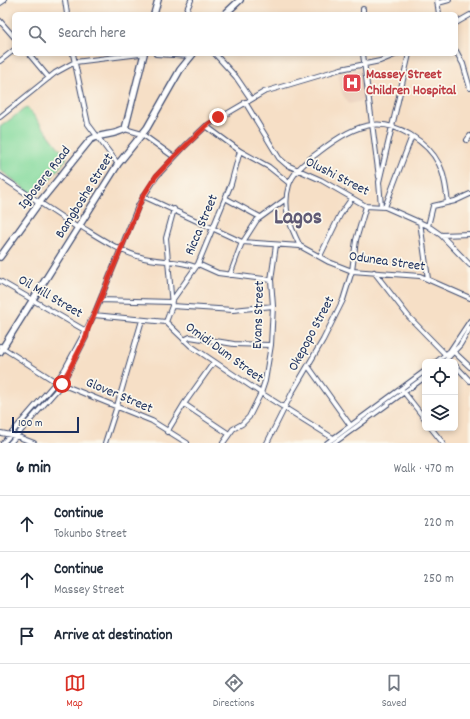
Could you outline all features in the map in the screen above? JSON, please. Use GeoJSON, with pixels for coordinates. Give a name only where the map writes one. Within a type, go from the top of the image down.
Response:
{"type":"FeatureCollection","features":[{"type":"Feature","properties":{"kind":"main road"},"geometry":{"type":"LineString","coordinates":[[155,12],[158,0]]}},
{"type":"Feature","properties":{"kind":"main road"},"geometry":{"type":"LineString","coordinates":[[227,12],[240,0]]}},
{"type":"Feature","properties":{"kind":"main road"},"geometry":{"type":"LineString","coordinates":[[97,136],[114,135],[125,129],[143,56]]}},
{"type":"Feature","properties":{"kind":"main road","name":"Bamgboshe Street"},"geometry":{"type":"LineString","coordinates":[[1,349],[33,301],[118,164],[142,134],[180,70],[191,56]]}},
{"type":"Feature","properties":{"kind":"main road","name":"Igbosere Road"},"geometry":{"type":"LineString","coordinates":[[0,257],[39,203],[90,140],[97,136]]}},
{"type":"Feature","properties":{"kind":"street"},"geometry":{"type":"LineString","coordinates":[[65,0],[67,12]]}},
{"type":"Feature","properties":{"kind":"street"},"geometry":{"type":"LineString","coordinates":[[187,12],[191,0]]}},
{"type":"Feature","properties":{"kind":"street"},"geometry":{"type":"LineString","coordinates":[[439,12],[437,1],[449,0]]}},
{"type":"Feature","properties":{"kind":"street"},"geometry":{"type":"LineString","coordinates":[[458,22],[470,15]]}},
{"type":"Feature","properties":{"kind":"street"},"geometry":{"type":"LineString","coordinates":[[0,21],[12,35]]}},
{"type":"Feature","properties":{"kind":"street"},"geometry":{"type":"LineString","coordinates":[[0,61],[12,52]]}},
{"type":"Feature","properties":{"kind":"street"},"geometry":{"type":"LineString","coordinates":[[458,55],[463,64],[470,88]]}},
{"type":"Feature","properties":{"kind":"street"},"geometry":{"type":"LineString","coordinates":[[31,56],[48,78]]}},
{"type":"Feature","properties":{"kind":"street"},"geometry":{"type":"LineString","coordinates":[[73,56],[85,116],[88,124],[118,164]]}},
{"type":"Feature","properties":{"kind":"street"},"geometry":{"type":"LineString","coordinates":[[0,117],[48,78],[74,62],[124,56]]}},
{"type":"Feature","properties":{"kind":"street"},"geometry":{"type":"LineString","coordinates":[[217,56],[236,77],[251,99]]}},
{"type":"Feature","properties":{"kind":"street"},"geometry":{"type":"LineString","coordinates":[[362,56],[383,207]]}},
{"type":"Feature","properties":{"kind":"street"},"geometry":{"type":"LineString","coordinates":[[10,443],[62,384],[94,315],[143,196],[156,176],[174,157],[206,126],[264,92],[304,79],[380,61],[392,56]]}},
{"type":"Feature","properties":{"kind":"street"},"geometry":{"type":"LineString","coordinates":[[379,182],[409,56]]}},
{"type":"Feature","properties":{"kind":"street","name":"Olushi Street"},"geometry":{"type":"LineString","coordinates":[[245,102],[279,158],[287,165],[366,206],[383,207],[428,226],[441,235],[470,265]]}},
{"type":"Feature","properties":{"kind":"street"},"geometry":{"type":"LineString","coordinates":[[300,246],[287,218],[286,199],[289,183],[306,161],[325,147],[361,127],[372,125],[392,128],[412,136],[426,145],[440,165],[448,202]]}},
{"type":"Feature","properties":{"kind":"street"},"geometry":{"type":"LineString","coordinates":[[206,126],[240,151],[270,167],[289,183]]}},
{"type":"Feature","properties":{"kind":"street"},"geometry":{"type":"LineString","coordinates":[[125,129],[142,134],[174,157]]}},
{"type":"Feature","properties":{"kind":"street"},"geometry":{"type":"LineString","coordinates":[[383,207],[412,136]]}},
{"type":"Feature","properties":{"kind":"street","name":"Ricca Street"},"geometry":{"type":"LineString","coordinates":[[171,304],[197,266],[214,228],[240,151]]}},
{"type":"Feature","properties":{"kind":"street"},"geometry":{"type":"LineString","coordinates":[[0,176],[39,203],[121,250],[144,258],[177,261],[218,273],[271,280]]}},
{"type":"Feature","properties":{"kind":"street"},"geometry":{"type":"LineString","coordinates":[[428,226],[433,206],[470,194]]}},
{"type":"Feature","properties":{"kind":"street","name":"Odunea Street"},"geometry":{"type":"LineString","coordinates":[[143,196],[174,209],[242,242],[300,246],[352,271],[391,273],[428,278],[470,298]]}},
{"type":"Feature","properties":{"kind":"street"},"geometry":{"type":"LineString","coordinates":[[225,198],[260,217]]}},
{"type":"Feature","properties":{"kind":"street"},"geometry":{"type":"LineString","coordinates":[[320,256],[340,215],[352,198]]}},
{"type":"Feature","properties":{"kind":"street"},"geometry":{"type":"LineString","coordinates":[[230,275],[242,242],[260,217],[286,199]]}},
{"type":"Feature","properties":{"kind":"street","name":"Okepopo Street"},"geometry":{"type":"LineString","coordinates":[[267,443],[285,407],[338,312],[352,271],[356,240],[366,206]]}},
{"type":"Feature","properties":{"kind":"street"},"geometry":{"type":"LineString","coordinates":[[166,322],[171,304],[169,261],[166,238],[174,209]]}},
{"type":"Feature","properties":{"kind":"street"},"geometry":{"type":"LineString","coordinates":[[420,222],[428,278]]}},
{"type":"Feature","properties":{"kind":"street"},"geometry":{"type":"LineString","coordinates":[[441,235],[470,234]]}},
{"type":"Feature","properties":{"kind":"street","name":"Evans Street"},"geometry":{"type":"LineString","coordinates":[[223,443],[233,429],[246,422],[261,393],[271,345],[273,306],[271,280],[276,245]]}},
{"type":"Feature","properties":{"kind":"street"},"geometry":{"type":"LineString","coordinates":[[374,272],[409,317],[450,359]]}},
{"type":"Feature","properties":{"kind":"street","name":"Oil Mill Street"},"geometry":{"type":"LineString","coordinates":[[0,281],[87,331]]}},
{"type":"Feature","properties":{"kind":"street"},"geometry":{"type":"LineString","coordinates":[[100,300],[171,304],[233,310],[273,306]]}},
{"type":"Feature","properties":{"kind":"street","name":"Omidi Dum Street"},"geometry":{"type":"LineString","coordinates":[[94,315],[166,322],[184,340],[214,362],[333,438]]}},
{"type":"Feature","properties":{"kind":"street"},"geometry":{"type":"LineString","coordinates":[[105,443],[142,320]]}},
{"type":"Feature","properties":{"kind":"street"},"geometry":{"type":"LineString","coordinates":[[446,359],[470,321]]}},
{"type":"Feature","properties":{"kind":"street"},"geometry":{"type":"LineString","coordinates":[[442,359],[454,352],[470,328]]}},
{"type":"Feature","properties":{"kind":"street"},"geometry":{"type":"LineString","coordinates":[[5,442],[56,382],[87,331]]}},
{"type":"Feature","properties":{"kind":"street"},"geometry":{"type":"LineString","coordinates":[[184,340],[190,337],[234,344],[271,345]]}},
{"type":"Feature","properties":{"kind":"street","name":"Glover Street"},"geometry":{"type":"LineString","coordinates":[[1,349],[56,382],[152,421],[167,432],[187,443]]}},
{"type":"Feature","properties":{"kind":"street"},"geometry":{"type":"LineString","coordinates":[[454,352],[470,367]]}},
{"type":"Feature","properties":{"kind":"street"},"geometry":{"type":"LineString","coordinates":[[167,432],[184,404],[214,362]]}},
{"type":"Feature","properties":{"kind":"street"},"geometry":{"type":"LineString","coordinates":[[308,366],[350,425]]}},
{"type":"Feature","properties":{"kind":"street"},"geometry":{"type":"LineString","coordinates":[[458,368],[470,381]]}},
{"type":"Feature","properties":{"kind":"street"},"geometry":{"type":"LineString","coordinates":[[334,443],[402,391],[422,373]]}},
{"type":"Feature","properties":{"kind":"street"},"geometry":{"type":"LineString","coordinates":[[327,443],[350,425],[422,379]]}},
{"type":"Feature","properties":{"kind":"street"},"geometry":{"type":"LineString","coordinates":[[402,391],[422,415]]}},
{"type":"Feature","properties":{"kind":"street"},"geometry":{"type":"LineString","coordinates":[[184,404],[229,434]]}},
{"type":"Feature","properties":{"kind":"street"},"geometry":{"type":"LineString","coordinates":[[434,431],[443,443]]}},
{"type":"Feature","properties":{"kind":"street"},"geometry":{"type":"LineString","coordinates":[[1,432],[11,434],[34,443]]}},
{"type":"Feature","properties":{"kind":"street"},"geometry":{"type":"LineString","coordinates":[[1,432],[5,442]]}},
{"type":"Feature","properties":{"kind":"street"},"geometry":{"type":"LineString","coordinates":[[340,439],[343,443]]}},
{"type":"Feature","properties":{"kind":"shaded area","name":"Massey Street Children Hospital"},"geometry":{"type":"Polygon","coordinates":[[[362,68],[367,100],[349,104],[342,94],[338,73],[362,68]]]}},
{"type":"Feature","properties":{"kind":"green space"},"geometry":{"type":"Polygon","coordinates":[[[27,107],[67,158],[36,197],[0,170],[0,127],[27,107]]]}},
{"type":"Feature","properties":{"kind":"place","name":"Massey Street Children Hospital"},"geometry":{"type":"Point","coordinates":[352,83]}},
{"type":"Feature","properties":{"kind":"district","name":"Lagos"},"geometry":{"type":"Point","coordinates":[298,218]}},
{"type":"Feature","properties":{"kind":"route"},"geometry":{"type":"LineString","coordinates":[[62,384],[88,333],[88,329],[139,204],[156,176],[206,126],[218,117]]}}]}
